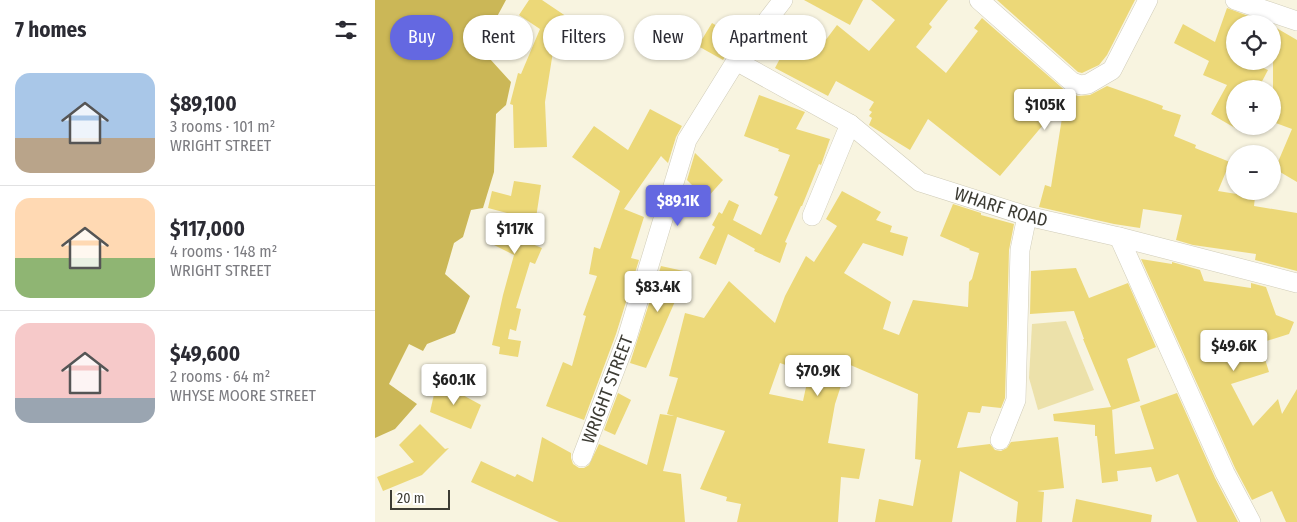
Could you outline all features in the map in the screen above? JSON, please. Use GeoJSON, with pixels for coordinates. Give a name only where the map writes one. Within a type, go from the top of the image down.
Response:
{"type":"FeatureCollection","features":[{"type":"Feature","properties":{"kind":"street","name":"WRIGHT STREET"},"geometry":{"type":"LineString","coordinates":[[582,457],[627,338],[687,140],[736,61],[783,0]]}},
{"type":"Feature","properties":{"kind":"street"},"geometry":{"type":"LineString","coordinates":[[979,0],[1072,82],[1081,86],[1112,70],[1148,0]]}},
{"type":"Feature","properties":{"kind":"street"},"geometry":{"type":"LineString","coordinates":[[1235,0],[1297,21]]}},
{"type":"Feature","properties":{"kind":"street","name":"WHARF ROAD"},"geometry":{"type":"LineString","coordinates":[[736,61],[850,124],[920,182],[1027,216],[1119,237],[1297,283]]}},
{"type":"Feature","properties":{"kind":"street"},"geometry":{"type":"LineString","coordinates":[[812,216],[850,124]]}},
{"type":"Feature","properties":{"kind":"street"},"geometry":{"type":"LineString","coordinates":[[999,440],[1016,400],[1020,250],[1027,216]]}},
{"type":"Feature","properties":{"kind":"street"},"geometry":{"type":"LineString","coordinates":[[1119,237],[1225,473],[1251,522]]}},
{"type":"Feature","properties":{"kind":"shaded area"},"geometry":{"type":"Polygon","coordinates":[[[375,0],[506,0],[498,15],[463,15],[463,60],[491,60],[511,82],[506,105],[496,114],[494,172],[483,208],[471,210],[463,237],[454,243],[445,274],[470,296],[455,333],[427,344],[423,351],[409,344],[389,384],[417,404],[395,429],[375,438],[375,0]]]}},
{"type":"Feature","properties":{"kind":"shaded area"},"geometry":{"type":"Polygon","coordinates":[[[1066,321],[1094,390],[1038,410],[1029,378],[1032,324],[1066,321]]]}},
{"type":"Feature","properties":{"kind":"building"},"geometry":{"type":"Polygon","coordinates":[[[529,0],[542,0],[564,15],[543,15],[543,60],[552,60],[545,102],[547,147],[514,148],[513,105],[510,104],[518,73],[521,74],[527,60],[533,60],[533,46],[540,29],[533,24],[533,15],[519,15],[529,0]]]}},
{"type":"Feature","properties":{"kind":"building"},"geometry":{"type":"Polygon","coordinates":[[[804,0],[863,0],[850,25],[804,0]]]}},
{"type":"Feature","properties":{"kind":"building"},"geometry":{"type":"Polygon","coordinates":[[[871,0],[948,0],[929,24],[932,27],[916,47],[946,73],[978,31],[974,28],[982,18],[1068,93],[1078,96],[1090,95],[1107,86],[1163,106],[1162,109],[1181,115],[1174,136],[1196,145],[1195,148],[1226,160],[1226,172],[1218,191],[1226,192],[1226,200],[1255,200],[1254,206],[1297,213],[1297,271],[1255,260],[1256,254],[1193,245],[1176,240],[1182,215],[1143,209],[1140,228],[1039,207],[1045,185],[1051,187],[1065,99],[1000,176],[928,119],[910,150],[869,125],[872,118],[869,116],[872,112],[869,110],[874,102],[836,81],[828,96],[775,68],[779,60],[826,60],[826,40],[837,25],[869,51],[895,20],[871,0]]]}},
{"type":"Feature","properties":{"kind":"building"},"geometry":{"type":"Polygon","coordinates":[[[997,0],[1135,0],[1107,55],[1099,65],[1082,73],[1078,72],[997,0]]]}},
{"type":"Feature","properties":{"kind":"building"},"geometry":{"type":"Polygon","coordinates":[[[1227,8],[1246,15],[1226,15],[1226,70],[1268,70],[1263,80],[1226,80],[1226,85],[1203,75],[1209,61],[1174,43],[1183,24],[1215,42],[1227,8]]]}},
{"type":"Feature","properties":{"kind":"building"},"geometry":{"type":"Polygon","coordinates":[[[712,23],[712,54],[702,48],[702,39],[712,23]]]}},
{"type":"Feature","properties":{"kind":"building"},"geometry":{"type":"Polygon","coordinates":[[[1281,31],[1297,40],[1297,182],[1281,173],[1281,155],[1292,129],[1281,125],[1281,80],[1273,80],[1273,70],[1281,70],[1281,31]]]}},
{"type":"Feature","properties":{"kind":"building"},"geometry":{"type":"Polygon","coordinates":[[[1226,87],[1226,123],[1211,114],[1226,87]]]}},
{"type":"Feature","properties":{"kind":"building"},"geometry":{"type":"Polygon","coordinates":[[[759,95],[805,112],[796,129],[830,139],[821,165],[819,164],[785,242],[787,243],[780,263],[754,251],[755,249],[728,234],[716,265],[699,258],[715,227],[712,225],[719,212],[722,214],[729,200],[739,205],[733,220],[761,235],[778,197],[774,195],[790,155],[744,136],[759,95]]]}},
{"type":"Feature","properties":{"kind":"building"},"geometry":{"type":"Polygon","coordinates":[[[650,109],[682,126],[676,137],[668,163],[661,156],[624,209],[644,217],[631,258],[639,260],[616,334],[584,420],[546,406],[563,362],[572,366],[586,316],[583,315],[597,276],[589,274],[594,247],[600,249],[620,191],[572,157],[594,126],[628,150],[650,109]]]}},
{"type":"Feature","properties":{"kind":"building"},"geometry":{"type":"Polygon","coordinates":[[[695,153],[723,180],[706,199],[687,180],[695,153]]]}},
{"type":"Feature","properties":{"kind":"building"},"geometry":{"type":"Polygon","coordinates":[[[514,181],[541,185],[532,244],[542,248],[535,264],[530,262],[516,308],[521,309],[516,331],[510,329],[508,339],[521,341],[518,357],[499,354],[500,347],[492,345],[514,255],[492,244],[507,213],[488,208],[492,191],[511,196],[514,181]]]}},
{"type":"Feature","properties":{"kind":"building"},"geometry":{"type":"Polygon","coordinates":[[[842,191],[881,212],[876,220],[892,226],[890,232],[908,237],[903,256],[863,243],[844,273],[891,302],[883,329],[899,335],[913,300],[968,307],[969,282],[972,279],[979,253],[940,236],[953,204],[981,213],[981,215],[1014,224],[1009,250],[1005,398],[1001,408],[982,406],[980,413],[968,412],[957,448],[990,444],[995,450],[1001,451],[1007,448],[1011,442],[1058,437],[1064,488],[1037,491],[1044,492],[1042,522],[1016,522],[1018,502],[960,471],[952,522],[875,522],[879,499],[913,506],[921,460],[915,459],[918,394],[848,364],[835,404],[828,443],[865,449],[859,479],[841,477],[838,522],[737,522],[741,504],[726,501],[727,497],[700,489],[725,431],[677,417],[663,471],[681,474],[685,522],[559,522],[471,482],[481,461],[515,477],[517,474],[533,482],[542,437],[571,453],[573,464],[579,468],[589,465],[599,444],[647,465],[660,414],[674,416],[667,414],[678,378],[669,376],[685,313],[704,318],[729,281],[775,323],[785,296],[806,256],[814,262],[837,226],[826,219],[842,191]],[[780,363],[769,394],[803,401],[809,373],[780,363]]]}},
{"type":"Feature","properties":{"kind":"building"},"geometry":{"type":"Polygon","coordinates":[[[1141,259],[1172,264],[1172,262],[1200,270],[1204,281],[1251,288],[1251,283],[1266,287],[1276,315],[1294,322],[1289,334],[1260,343],[1269,372],[1231,384],[1253,426],[1278,399],[1282,414],[1297,389],[1297,522],[1286,522],[1272,491],[1252,500],[1235,468],[1141,259]]]}},
{"type":"Feature","properties":{"kind":"building"},"geometry":{"type":"Polygon","coordinates":[[[661,266],[688,272],[680,301],[676,299],[646,368],[630,363],[661,266]]]}},
{"type":"Feature","properties":{"kind":"building"},"geometry":{"type":"Polygon","coordinates":[[[1076,268],[1089,298],[1128,283],[1156,347],[1127,359],[1140,401],[1112,410],[1115,454],[1154,449],[1140,406],[1177,393],[1215,478],[1238,522],[1197,522],[1178,474],[1156,482],[1151,467],[1117,471],[1118,481],[1102,483],[1095,425],[1054,421],[1053,414],[1111,407],[1083,339],[1074,311],[1030,314],[1031,271],[1076,268]]]}},
{"type":"Feature","properties":{"kind":"building"},"geometry":{"type":"Polygon","coordinates":[[[437,381],[481,405],[471,429],[430,412],[437,381]]]}},
{"type":"Feature","properties":{"kind":"building"},"geometry":{"type":"Polygon","coordinates":[[[618,393],[631,400],[615,435],[604,430],[618,393]]]}},
{"type":"Feature","properties":{"kind":"building"},"geometry":{"type":"Polygon","coordinates":[[[420,424],[445,449],[449,448],[422,475],[383,491],[377,477],[414,462],[399,445],[420,424]]]}},
{"type":"Feature","properties":{"kind":"building"},"geometry":{"type":"Polygon","coordinates":[[[1076,499],[1152,515],[1151,522],[1072,522],[1076,499]]]}}]}
